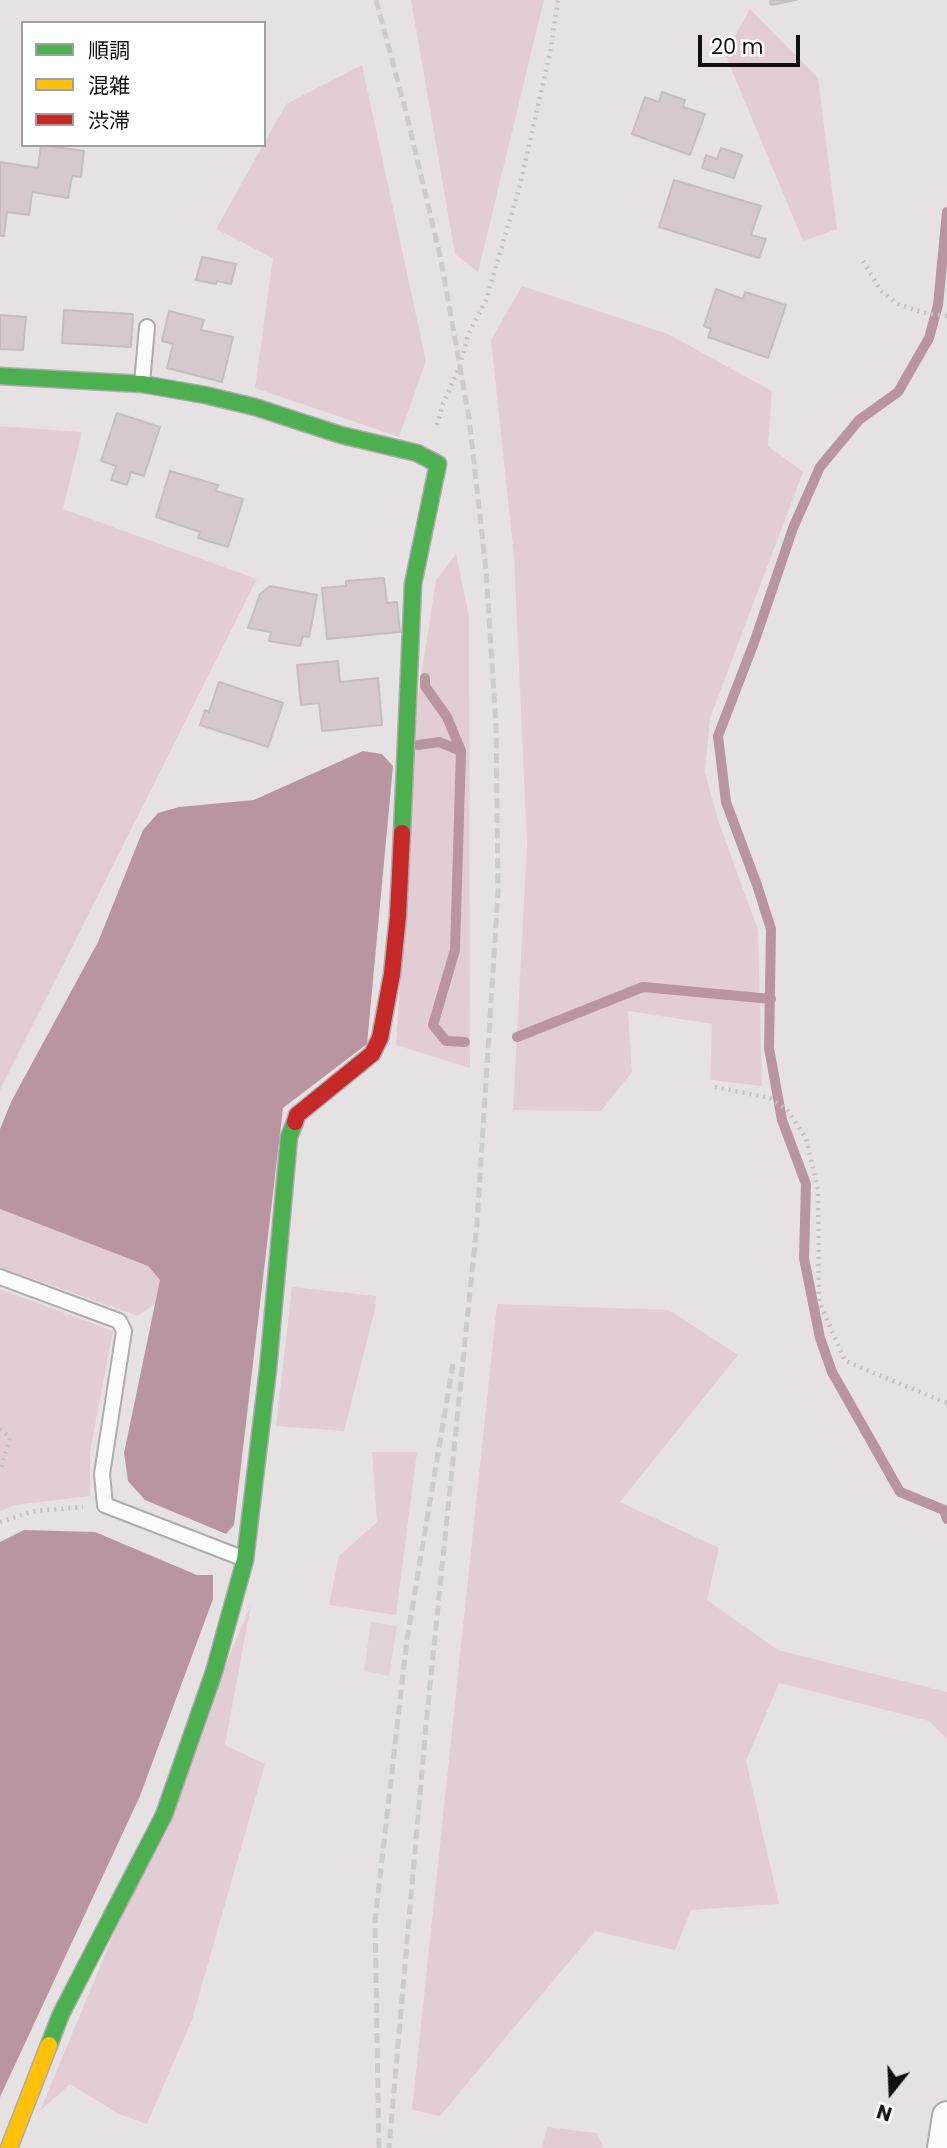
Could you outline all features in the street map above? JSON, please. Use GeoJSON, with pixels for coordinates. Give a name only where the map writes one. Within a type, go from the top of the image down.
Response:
{"type":"FeatureCollection","features":[{"type":"Feature","properties":{"kind":"street"},"geometry":{"type":"LineString","coordinates":[[0,376],[142,384],[205,394],[341,435],[417,453],[438,464],[413,584],[398,903],[392,974],[380,1038],[372,1054],[297,1115],[289,1137],[268,1369],[245,1560],[214,1672],[164,1815],[61,2014],[9,2148]]}},
{"type":"Feature","properties":{"kind":"street"},"geometry":{"type":"LineString","coordinates":[[942,2148],[947,2116]]}},
{"type":"Feature","properties":{"kind":"lane"},"geometry":{"type":"LineString","coordinates":[[142,384],[147,327]]}},
{"type":"Feature","properties":{"kind":"lane"},"geometry":{"type":"LineString","coordinates":[[0,1277],[119,1321],[124,1331],[102,1474],[105,1505],[245,1560]]}},
{"type":"Feature","properties":{"kind":"path"},"geometry":{"type":"LineString","coordinates":[[417,453],[434,435],[443,404],[460,366],[468,335],[486,300],[519,189],[550,53],[558,0]]}},
{"type":"Feature","properties":{"kind":"path"},"geometry":{"type":"LineString","coordinates":[[863,261],[881,291],[898,304],[924,313],[946,316]]}},
{"type":"Feature","properties":{"kind":"path"},"geometry":{"type":"LineString","coordinates":[[715,1087],[770,1098],[788,1110],[806,1138],[818,1190],[819,1301],[845,1361],[947,1403]]}},
{"type":"Feature","properties":{"kind":"path"},"geometry":{"type":"LineString","coordinates":[[0,1429],[10,1437],[0,1472]]}},
{"type":"Feature","properties":{"kind":"path"},"geometry":{"type":"LineString","coordinates":[[0,1522],[35,1511],[105,1505]]}},
{"type":"Feature","properties":{"kind":"shaded area"},"geometry":{"type":"Polygon","coordinates":[[[411,0],[544,0],[478,272],[455,254],[411,0]]]}},
{"type":"Feature","properties":{"kind":"shaded area"},"geometry":{"type":"Polygon","coordinates":[[[750,9],[818,78],[837,229],[803,241],[725,54],[750,9]]]}},
{"type":"Feature","properties":{"kind":"shaded area"},"geometry":{"type":"Polygon","coordinates":[[[362,65],[426,361],[399,437],[255,388],[273,258],[216,229],[262,147],[266,147],[266,140],[286,104],[362,65]]]}},
{"type":"Feature","properties":{"kind":"shaded area"},"geometry":{"type":"Polygon","coordinates":[[[522,286],[668,334],[772,391],[768,446],[803,472],[710,718],[705,772],[718,820],[758,930],[762,1086],[710,1080],[712,1024],[628,1011],[632,1072],[601,1111],[513,1110],[527,844],[514,556],[491,340],[522,286]]]}},
{"type":"Feature","properties":{"kind":"shaded area"},"geometry":{"type":"Polygon","coordinates":[[[0,426],[82,432],[63,509],[257,579],[0,1090],[0,426]]]}},
{"type":"Feature","properties":{"kind":"shaded area"},"geometry":{"type":"Polygon","coordinates":[[[456,554],[469,616],[470,1068],[396,1045],[418,696],[436,580],[456,554]]]}},
{"type":"Feature","properties":{"kind":"shaded area"},"geometry":{"type":"Polygon","coordinates":[[[363,751],[382,754],[393,766],[367,1044],[283,1108],[234,1525],[226,1534],[145,1500],[128,1481],[124,1453],[160,1280],[148,1266],[0,1209],[0,1129],[12,1100],[98,942],[143,830],[158,813],[179,807],[254,800],[363,751]]]}},
{"type":"Feature","properties":{"kind":"shaded area"},"geometry":{"type":"Polygon","coordinates":[[[0,1209],[148,1266],[160,1280],[157,1302],[138,1316],[0,1267],[0,1209]]]}},
{"type":"Feature","properties":{"kind":"shaded area"},"geometry":{"type":"Polygon","coordinates":[[[292,1287],[376,1296],[375,1310],[344,1431],[276,1426],[292,1287]]]}},
{"type":"Feature","properties":{"kind":"shaded area"},"geometry":{"type":"Polygon","coordinates":[[[0,1289],[113,1331],[90,1452],[90,1496],[15,1505],[0,1511],[0,1289]]]}},
{"type":"Feature","properties":{"kind":"shaded area"},"geometry":{"type":"Polygon","coordinates":[[[497,1304],[669,1310],[738,1355],[620,1502],[719,1548],[707,1600],[778,1650],[947,1692],[947,1739],[929,1721],[779,1683],[746,1761],[779,1904],[691,1910],[675,1950],[595,1931],[440,2116],[412,2110],[497,1304]]]}},
{"type":"Feature","properties":{"kind":"shaded area"},"geometry":{"type":"Polygon","coordinates":[[[372,1452],[417,1452],[396,1615],[329,1605],[339,1556],[377,1522],[372,1452]]]}},
{"type":"Feature","properties":{"kind":"shaded area"},"geometry":{"type":"Polygon","coordinates":[[[24,1530],[95,1532],[197,1575],[213,1575],[213,1599],[140,1796],[0,2097],[0,1542],[24,1530]]]}},
{"type":"Feature","properties":{"kind":"shaded area"},"geometry":{"type":"Polygon","coordinates":[[[251,1604],[225,1745],[265,1764],[192,2020],[147,2124],[119,2114],[70,2084],[40,2111],[251,1604]]]}},
{"type":"Feature","properties":{"kind":"shaded area"},"geometry":{"type":"Polygon","coordinates":[[[371,1622],[397,1626],[389,1676],[364,1671],[371,1622]]]}},
{"type":"Feature","properties":{"kind":"shaded area"},"geometry":{"type":"Polygon","coordinates":[[[547,2127],[597,2133],[603,2148],[542,2148],[547,2127]]]}},
{"type":"Feature","properties":{"kind":"building"},"geometry":{"type":"Polygon","coordinates":[[[770,0],[796,0],[771,5],[770,0]]]}},
{"type":"Feature","properties":{"kind":"building"},"geometry":{"type":"Polygon","coordinates":[[[662,92],[685,100],[683,107],[705,114],[690,155],[632,134],[645,97],[659,102],[662,92]]]}},
{"type":"Feature","properties":{"kind":"building"},"geometry":{"type":"Polygon","coordinates":[[[41,147],[84,151],[81,177],[72,176],[68,198],[32,192],[29,215],[7,212],[4,236],[0,236],[0,162],[38,168],[41,147]]]}},
{"type":"Feature","properties":{"kind":"building"},"geometry":{"type":"Polygon","coordinates":[[[721,148],[742,155],[734,178],[702,168],[706,155],[717,159],[721,148]]]}},
{"type":"Feature","properties":{"kind":"building"},"geometry":{"type":"Polygon","coordinates":[[[674,180],[761,206],[751,235],[766,239],[759,258],[659,227],[674,180]]]}},
{"type":"Feature","properties":{"kind":"building"},"geometry":{"type":"Polygon","coordinates":[[[202,257],[236,264],[231,284],[196,280],[202,257]]]}},
{"type":"Feature","properties":{"kind":"building"},"geometry":{"type":"Polygon","coordinates":[[[716,289],[743,299],[745,292],[786,305],[768,358],[708,337],[711,329],[704,326],[716,289]]]}},
{"type":"Feature","properties":{"kind":"building"},"geometry":{"type":"Polygon","coordinates":[[[64,310],[133,314],[131,347],[62,343],[64,310]]]}},
{"type":"Feature","properties":{"kind":"building"},"geometry":{"type":"Polygon","coordinates":[[[169,311],[204,320],[201,330],[233,337],[222,382],[167,368],[173,344],[162,341],[169,311]]]}},
{"type":"Feature","properties":{"kind":"building"},"geometry":{"type":"Polygon","coordinates":[[[0,315],[26,317],[23,350],[0,349],[0,315]]]}},
{"type":"Feature","properties":{"kind":"building"},"geometry":{"type":"Polygon","coordinates":[[[117,413],[160,427],[144,476],[131,472],[127,485],[111,480],[116,466],[101,461],[117,413]]]}},
{"type":"Feature","properties":{"kind":"building"},"geometry":{"type":"Polygon","coordinates":[[[170,471],[218,485],[216,491],[243,499],[228,547],[198,538],[200,532],[156,517],[170,471]]]}},
{"type":"Feature","properties":{"kind":"building"},"geometry":{"type":"Polygon","coordinates":[[[384,578],[387,603],[397,602],[400,632],[327,639],[322,588],[346,586],[346,581],[384,578]]]}},
{"type":"Feature","properties":{"kind":"building"},"geometry":{"type":"Polygon","coordinates":[[[270,586],[317,595],[309,637],[303,636],[300,646],[269,641],[271,632],[248,628],[260,594],[270,586]]]}},
{"type":"Feature","properties":{"kind":"building"},"geometry":{"type":"Polygon","coordinates":[[[338,661],[340,682],[378,678],[382,725],[322,731],[319,703],[301,705],[297,665],[338,661]]]}},
{"type":"Feature","properties":{"kind":"building"},"geometry":{"type":"Polygon","coordinates":[[[219,682],[283,703],[268,747],[200,725],[205,710],[209,712],[219,682]]]}},
{"type":"Feature","properties":{"kind":"waterway"},"geometry":{"type":"LineString","coordinates":[[947,212],[938,305],[929,338],[898,392],[859,420],[820,467],[793,528],[755,640],[718,736],[726,802],[771,929],[769,1048],[782,1120],[806,1184],[804,1258],[820,1338],[832,1372],[900,1492],[944,1510],[947,1519]]}},
{"type":"Feature","properties":{"kind":"waterway"},"geometry":{"type":"LineString","coordinates":[[425,678],[425,686],[447,717],[461,751]]}},
{"type":"Feature","properties":{"kind":"waterway"},"geometry":{"type":"LineString","coordinates":[[418,745],[439,742],[461,751],[455,950],[433,1025],[446,1041],[465,1042]]}},
{"type":"Feature","properties":{"kind":"waterway"},"geometry":{"type":"LineString","coordinates":[[517,1037],[643,987],[771,999]]}},
{"type":"Feature","properties":{"kind":"railway"},"geometry":{"type":"LineString","coordinates":[[376,0],[441,260],[469,418],[486,570],[496,726],[498,891],[477,1223],[426,1725],[389,2148]]}},
{"type":"Feature","properties":{"kind":"railway"},"geometry":{"type":"LineString","coordinates":[[379,2148],[375,1921],[407,1639],[453,1364]]}},
{"type":"Feature","properties":{"kind":"traffic: fast"},"geometry":{"type":"LineString","coordinates":[[0,376],[142,384],[205,395],[255,407],[341,435],[417,453],[438,464],[413,584],[402,833]]}},
{"type":"Feature","properties":{"kind":"traffic: fast"},"geometry":{"type":"LineString","coordinates":[[49,2045],[61,2014],[164,1815],[214,1672],[245,1560],[268,1369],[289,1137],[295,1122]]}},
{"type":"Feature","properties":{"kind":"traffic: slow"},"geometry":{"type":"LineString","coordinates":[[9,2148],[49,2045]]}},
{"type":"Feature","properties":{"kind":"traffic: jam"},"geometry":{"type":"LineString","coordinates":[[295,1122],[297,1115],[372,1054],[380,1038],[392,974],[402,833]]}}]}
